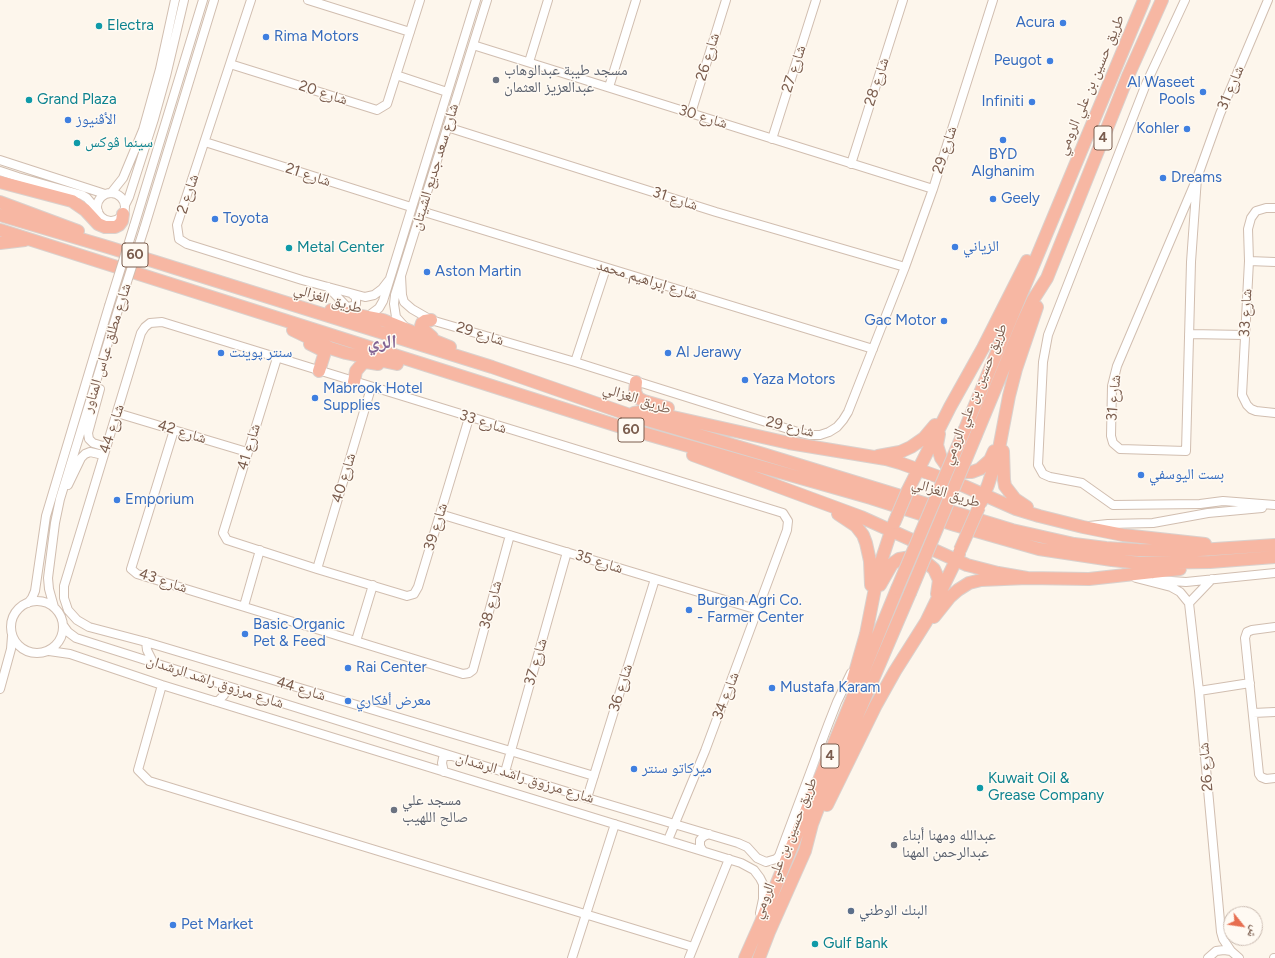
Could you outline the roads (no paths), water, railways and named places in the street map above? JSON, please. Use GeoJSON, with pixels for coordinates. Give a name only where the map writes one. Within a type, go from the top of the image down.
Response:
{"type":"FeatureCollection","features":[{"type":"Feature","properties":{"kind":"highway","name":"طريق حسين بن علي الرومي"},"geometry":{"type":"LineString","coordinates":[[745,958],[765,927],[805,850],[812,824],[822,798],[910,593],[1052,219],[1144,0]]}},
{"type":"Feature","properties":{"kind":"highway","name":"طريق حسين بن علي الرومي"},"geometry":{"type":"LineString","coordinates":[[759,958],[765,927],[827,762],[897,589],[1022,324],[1047,278],[1128,76],[1162,0]]}},
{"type":"Feature","properties":{"kind":"highway"},"geometry":{"type":"LineString","coordinates":[[0,182],[72,201],[81,206],[98,224],[105,227],[115,227],[119,225],[122,221],[124,210]]}},
{"type":"Feature","properties":{"kind":"highway"},"geometry":{"type":"LineString","coordinates":[[0,198],[20,208]]}},
{"type":"Feature","properties":{"kind":"highway"},"geometry":{"type":"LineString","coordinates":[[0,202],[20,208],[76,230],[111,248]]}},
{"type":"Feature","properties":{"kind":"highway","name":"طريق الغزالي"},"geometry":{"type":"LineString","coordinates":[[0,215],[111,248],[492,367],[627,414],[1012,530],[1074,544],[1138,550],[1185,551],[1275,545]]}},
{"type":"Feature","properties":{"kind":"highway"},"geometry":{"type":"LineString","coordinates":[[827,762],[860,657],[879,568],[908,490],[950,407],[983,348],[1028,258],[1052,219]]}},
{"type":"Feature","properties":{"kind":"highway","name":"طريق الغزالي"},"geometry":{"type":"LineString","coordinates":[[3,232],[618,426],[871,498],[955,525],[1039,549],[1070,555],[1140,563],[1210,562],[1275,557]]}},
{"type":"Feature","properties":{"kind":"highway"},"geometry":{"type":"LineString","coordinates":[[0,243],[30,240]]}},
{"type":"Feature","properties":{"kind":"highway"},"geometry":{"type":"LineString","coordinates":[[805,850],[876,705],[926,622],[979,507],[993,470],[1016,370],[1047,278]]}},
{"type":"Feature","properties":{"kind":"highway"},"geometry":{"type":"LineString","coordinates":[[269,298],[383,320],[442,343],[492,367]]}},
{"type":"Feature","properties":{"kind":"highway"},"geometry":{"type":"LineString","coordinates":[[264,314],[287,327],[336,350],[405,366],[458,376]]}},
{"type":"Feature","properties":{"kind":"highway"},"geometry":{"type":"LineString","coordinates":[[431,320],[422,323],[422,328],[442,343]]}},
{"type":"Feature","properties":{"kind":"highway"},"geometry":{"type":"LineString","coordinates":[[287,327],[295,336],[322,350],[324,355],[319,371]]}},
{"type":"Feature","properties":{"kind":"highway"},"geometry":{"type":"LineString","coordinates":[[354,382],[354,377],[358,367],[366,362],[395,367],[405,366]]}},
{"type":"Feature","properties":{"kind":"highway"},"geometry":{"type":"LineString","coordinates":[[636,382],[635,392],[641,400],[691,415],[712,425]]}},
{"type":"Feature","properties":{"kind":"highway"},"geometry":{"type":"LineString","coordinates":[[950,407],[938,436],[938,450],[946,465],[958,472],[972,472],[980,469],[987,463],[992,456],[1004,422]]}},
{"type":"Feature","properties":{"kind":"highway"},"geometry":{"type":"LineString","coordinates":[[873,457],[900,452],[915,444],[928,434],[950,407]]}},
{"type":"Feature","properties":{"kind":"highway"},"geometry":{"type":"LineString","coordinates":[[627,414],[646,411],[789,443],[900,463],[964,486],[1016,509],[1083,527],[1123,535],[1240,547]]}},
{"type":"Feature","properties":{"kind":"highway"},"geometry":{"type":"LineString","coordinates":[[1004,422],[1004,480],[1008,491],[1023,505],[1063,522]]}},
{"type":"Feature","properties":{"kind":"highway"},"geometry":{"type":"LineString","coordinates":[[618,426],[801,495],[893,527],[958,555],[983,570],[1027,578]]}},
{"type":"Feature","properties":{"kind":"highway"},"geometry":{"type":"LineString","coordinates":[[801,495],[847,519],[856,526],[863,535],[870,561],[870,612]]}},
{"type":"Feature","properties":{"kind":"highway"},"geometry":{"type":"LineString","coordinates":[[875,588],[881,583],[889,567],[899,559],[911,557],[928,564],[936,572],[939,580],[939,588],[937,595],[925,617],[926,622]]}},
{"type":"Feature","properties":{"kind":"highway"},"geometry":{"type":"LineString","coordinates":[[926,622],[937,614],[950,597],[969,583],[981,580],[1027,578],[1089,579],[1191,568],[1210,562]]}},
{"type":"Feature","properties":{"kind":"street"},"geometry":{"type":"LineString","coordinates":[[98,211],[99,200],[123,178],[138,144],[163,73],[175,0]]}},
{"type":"Feature","properties":{"kind":"street"},"geometry":{"type":"LineString","coordinates":[[0,171],[82,195],[87,198],[101,216],[109,220],[116,220],[124,210],[136,177],[184,0]]}},
{"type":"Feature","properties":{"kind":"street","name":"شارع مطلق عباس المناور"},"geometry":{"type":"LineString","coordinates":[[28,603],[35,591],[46,516],[203,0]]}},
{"type":"Feature","properties":{"kind":"street","name":"شارع مطلق عباس المناور"},"geometry":{"type":"LineString","coordinates":[[54,607],[48,578],[55,523],[60,499],[214,0]]}},
{"type":"Feature","properties":{"kind":"street","name":"شارع 2"},"geometry":{"type":"LineString","coordinates":[[251,0],[177,225],[179,239],[187,244],[302,280],[365,297],[374,295],[382,289],[389,280]]}},
{"type":"Feature","properties":{"kind":"street"},"geometry":{"type":"LineString","coordinates":[[308,0],[410,32]]}},
{"type":"Feature","properties":{"kind":"street","name":"شارع 20"},"geometry":{"type":"LineString","coordinates":[[230,64],[377,110],[387,104],[420,0]]}},
{"type":"Feature","properties":{"kind":"street","name":"شارع سعد جديع الشيتان"},"geometry":{"type":"LineString","coordinates":[[367,317],[379,308],[389,280],[476,0]]}},
{"type":"Feature","properties":{"kind":"street","name":"شارع سعد جديع الشيتان"},"geometry":{"type":"LineString","coordinates":[[408,330],[396,317],[394,309],[395,295],[487,0]]}},
{"type":"Feature","properties":{"kind":"street"},"geometry":{"type":"LineString","coordinates":[[529,62],[548,0]]}},
{"type":"Feature","properties":{"kind":"street"},"geometry":{"type":"LineString","coordinates":[[609,88],[636,0]]}},
{"type":"Feature","properties":{"kind":"street","name":"شارع 26"},"geometry":{"type":"LineString","coordinates":[[691,113],[726,0]]}},
{"type":"Feature","properties":{"kind":"street","name":"شارع 27"},"geometry":{"type":"LineString","coordinates":[[772,139],[816,0]]}},
{"type":"Feature","properties":{"kind":"street","name":"شارع 28"},"geometry":{"type":"LineString","coordinates":[[851,164],[904,0]]}},
{"type":"Feature","properties":{"kind":"street","name":"شارع 29"},"geometry":{"type":"LineString","coordinates":[[401,276],[404,302],[412,309],[431,320],[575,362],[801,433],[820,435],[828,432],[837,427],[848,412],[873,350],[933,189],[993,0]]}},
{"type":"Feature","properties":{"kind":"street"},"geometry":{"type":"LineString","coordinates":[[1185,0],[1143,91],[1048,335],[1042,362],[1038,465],[1043,474],[1050,477],[1082,483],[1113,505],[1200,504],[1223,501],[1275,505]]}},
{"type":"Feature","properties":{"kind":"street","name":"شارع 31"},"geometry":{"type":"LineString","coordinates":[[1197,178],[1191,262],[1186,451],[1124,450],[1117,448],[1113,443],[1111,436],[1112,386],[1117,366],[1197,178],[1220,114],[1268,0]]}},
{"type":"Feature","properties":{"kind":"street","name":"شارع 30"},"geometry":{"type":"LineString","coordinates":[[473,45],[933,189]]}},
{"type":"Feature","properties":{"kind":"street"},"geometry":{"type":"LineString","coordinates":[[396,75],[447,92]]}},
{"type":"Feature","properties":{"kind":"street","name":"شارع 31"},"geometry":{"type":"LineString","coordinates":[[448,127],[716,212],[904,267]]}},
{"type":"Feature","properties":{"kind":"street","name":"شارع 21"},"geometry":{"type":"LineString","coordinates":[[205,142],[411,207]]}},
{"type":"Feature","properties":{"kind":"street"},"geometry":{"type":"LineString","coordinates":[[0,160],[120,196],[124,210]]}},
{"type":"Feature","properties":{"kind":"street","name":"شارع 33"},"geometry":{"type":"LineString","coordinates":[[1275,208],[1266,208],[1256,211],[1248,229],[1249,261],[1242,394],[1244,400],[1251,409],[1275,413]]}},
{"type":"Feature","properties":{"kind":"street","name":"شارع إبراهيم محمد"},"geometry":{"type":"LineString","coordinates":[[421,211],[873,350]]}},
{"type":"Feature","properties":{"kind":"street"},"geometry":{"type":"LineString","coordinates":[[407,220],[407,224],[410,227],[417,224]]}},
{"type":"Feature","properties":{"kind":"street"},"geometry":{"type":"LineString","coordinates":[[399,244],[406,242],[410,249]]}},
{"type":"Feature","properties":{"kind":"street"},"geometry":{"type":"LineString","coordinates":[[1249,261],[1275,262]]}},
{"type":"Feature","properties":{"kind":"street"},"geometry":{"type":"LineString","coordinates":[[575,362],[606,268]]}},
{"type":"Feature","properties":{"kind":"street"},"geometry":{"type":"LineString","coordinates":[[328,286],[347,307],[356,304],[356,297],[352,294]]}},
{"type":"Feature","properties":{"kind":"street","name":"شارع 33"},"geometry":{"type":"LineString","coordinates":[[145,327],[150,323],[162,322],[469,418],[779,511],[786,517],[788,526],[780,551]]}},
{"type":"Feature","properties":{"kind":"street","name":"شارع 44"},"geometry":{"type":"LineString","coordinates":[[145,327],[141,333],[64,586],[64,598],[68,610],[77,620],[88,626],[594,776]]}},
{"type":"Feature","properties":{"kind":"street"},"geometry":{"type":"LineString","coordinates":[[1189,334],[1245,335]]}},
{"type":"Feature","properties":{"kind":"street","name":"شارع 41"},"geometry":{"type":"LineString","coordinates":[[224,536],[223,533],[247,452],[277,358]]}},
{"type":"Feature","properties":{"kind":"street"},"geometry":{"type":"LineString","coordinates":[[104,359],[101,382],[88,433],[89,439],[105,451]]}},
{"type":"Feature","properties":{"kind":"street","name":"شارع 40"},"geometry":{"type":"LineString","coordinates":[[317,569],[372,388]]}},
{"type":"Feature","properties":{"kind":"street","name":"شارع 42"},"geometry":{"type":"LineString","coordinates":[[117,413],[247,452]]}},
{"type":"Feature","properties":{"kind":"street","name":"شارع 39"},"geometry":{"type":"LineString","coordinates":[[224,536],[227,540],[317,569],[407,596],[414,594],[418,587],[469,418]]}},
{"type":"Feature","properties":{"kind":"street","name":"شارع 43"},"geometry":{"type":"LineString","coordinates":[[174,430],[131,569],[136,574],[463,674],[469,673]]}},
{"type":"Feature","properties":{"kind":"street"},"geometry":{"type":"LineString","coordinates":[[60,499],[81,458],[90,452],[105,451]]}},
{"type":"Feature","properties":{"kind":"street"},"geometry":{"type":"LineString","coordinates":[[1083,527],[1108,524],[1153,523],[1208,513],[1246,509],[1275,510]]}},
{"type":"Feature","properties":{"kind":"street","name":"شارع 35"},"geometry":{"type":"LineString","coordinates":[[440,514],[758,610]]}},
{"type":"Feature","properties":{"kind":"street","name":"شارع 38"},"geometry":{"type":"LineString","coordinates":[[469,673],[473,670],[510,535]]}},
{"type":"Feature","properties":{"kind":"street"},"geometry":{"type":"LineString","coordinates":[[244,606],[260,550]]}},
{"type":"Feature","properties":{"kind":"street","name":"شارع 34"},"geometry":{"type":"LineString","coordinates":[[668,840],[705,752],[780,551]]}},
{"type":"Feature","properties":{"kind":"street","name":"شارع 37"},"geometry":{"type":"LineString","coordinates":[[505,772],[567,552]]}},
{"type":"Feature","properties":{"kind":"street"},"geometry":{"type":"LineString","coordinates":[[1120,576],[1186,582],[1275,573]]}},
{"type":"Feature","properties":{"kind":"street"},"geometry":{"type":"LineString","coordinates":[[1136,578],[1171,587],[1180,592],[1189,603],[1212,579]]}},
{"type":"Feature","properties":{"kind":"street","name":"شارع 36"},"geometry":{"type":"LineString","coordinates":[[587,798],[655,579]]}},
{"type":"Feature","properties":{"kind":"street"},"geometry":{"type":"LineString","coordinates":[[356,641],[373,585]]}},
{"type":"Feature","properties":{"kind":"street"},"geometry":{"type":"LineString","coordinates":[[0,689],[11,649],[12,622],[14,616],[22,606],[28,603],[41,601],[54,607],[58,612],[63,625],[63,633],[60,640],[49,651],[42,653],[34,654],[26,652],[15,642],[12,635]]}},
{"type":"Feature","properties":{"kind":"street","name":"شارع 26"},"geometry":{"type":"LineString","coordinates":[[1189,603],[1199,691],[1220,932],[1218,942],[1211,956]]}},
{"type":"Feature","properties":{"kind":"street","name":"شارع مرزوق راشد الرشدان"},"geometry":{"type":"LineString","coordinates":[[63,625],[68,632],[76,638],[450,756],[744,845],[761,861],[766,862],[776,859],[779,856],[837,702],[860,657]]}},
{"type":"Feature","properties":{"kind":"street"},"geometry":{"type":"LineString","coordinates":[[1275,627],[1252,630],[1247,632],[1245,638],[1259,774],[1261,777],[1266,779],[1275,778]]}},
{"type":"Feature","properties":{"kind":"street"},"geometry":{"type":"LineString","coordinates":[[134,656],[146,642]]}},
{"type":"Feature","properties":{"kind":"street"},"geometry":{"type":"LineString","coordinates":[[146,642],[147,650],[153,662]]}},
{"type":"Feature","properties":{"kind":"street","name":"شارع مرزوق راشد الرشدان"},"geometry":{"type":"LineString","coordinates":[[49,651],[70,654],[162,685],[741,863],[754,870],[763,884],[764,892],[760,912],[765,927]]}},
{"type":"Feature","properties":{"kind":"street"},"geometry":{"type":"LineString","coordinates":[[214,701],[218,701],[224,695],[221,684]]}},
{"type":"Feature","properties":{"kind":"street"},"geometry":{"type":"LineString","coordinates":[[1199,691],[1250,684]]}},
{"type":"Feature","properties":{"kind":"street"},"geometry":{"type":"LineString","coordinates":[[162,685],[138,770],[149,781],[512,891],[586,916],[693,947]]}},
{"type":"Feature","properties":{"kind":"street"},"geometry":{"type":"LineString","coordinates":[[1253,713],[1275,712]]}},
{"type":"Feature","properties":{"kind":"street"},"geometry":{"type":"LineString","coordinates":[[444,772],[442,762],[443,758],[450,756]]}},
{"type":"Feature","properties":{"kind":"street"},"geometry":{"type":"LineString","coordinates":[[572,958],[615,824]]}},
{"type":"Feature","properties":{"kind":"street"},"geometry":{"type":"LineString","coordinates":[[703,851],[700,846],[700,840],[709,834]]}},
{"type":"Feature","properties":{"kind":"street"},"geometry":{"type":"LineString","coordinates":[[741,863],[750,860],[752,853]]}},
{"type":"Feature","properties":{"kind":"street"},"geometry":{"type":"LineString","coordinates":[[689,958],[729,859]]}},
{"type":"Feature","properties":{"kind":"street"},"geometry":{"type":"LineString","coordinates":[[764,958],[765,927]]}},
{"type":"Feature","properties":{"kind":"street","name":"شارع 26"},"geometry":{"type":"LineString","coordinates":[[1220,932],[1231,951]]}},
{"type":"Feature","properties":{"kind":"street"},"geometry":{"type":"LineString","coordinates":[[1211,956],[1220,950],[1231,951],[1240,958]]}},
{"type":"Feature","properties":{"kind":"place","name":"Acura"},"geometry":{"type":"Point","coordinates":[1063,23]}},
{"type":"Feature","properties":{"kind":"place","name":"Electra"},"geometry":{"type":"Point","coordinates":[99,26]}},
{"type":"Feature","properties":{"kind":"place","name":"Rima Motors"},"geometry":{"type":"Point","coordinates":[266,37]}},
{"type":"Feature","properties":{"kind":"place","name":"Peugot"},"geometry":{"type":"Point","coordinates":[1050,61]}},
{"type":"Feature","properties":{"kind":"place","name":"مسجد طيبة عبدالوهاب عبدالعزيز العثمان"},"geometry":{"type":"Point","coordinates":[496,80]}},
{"type":"Feature","properties":{"kind":"place","name":"Al Waseet Pools"},"geometry":{"type":"Point","coordinates":[1203,92]}},
{"type":"Feature","properties":{"kind":"place","name":"Grand Plaza"},"geometry":{"type":"Point","coordinates":[29,100]}},
{"type":"Feature","properties":{"kind":"place","name":"Infiniti"},"geometry":{"type":"Point","coordinates":[1032,102]}},
{"type":"Feature","properties":{"kind":"place","name":"الأڤنيوز"},"geometry":{"type":"Point","coordinates":[68,120]}},
{"type":"Feature","properties":{"kind":"place","name":"Kohler"},"geometry":{"type":"Point","coordinates":[1187,129]}},
{"type":"Feature","properties":{"kind":"place","name":"BYD Alghanim"},"geometry":{"type":"Point","coordinates":[1003,140]}},
{"type":"Feature","properties":{"kind":"place","name":"سينما ڤوكس"},"geometry":{"type":"Point","coordinates":[77,143]}},
{"type":"Feature","properties":{"kind":"place","name":"Dreams"},"geometry":{"type":"Point","coordinates":[1163,178]}},
{"type":"Feature","properties":{"kind":"place","name":"Geely"},"geometry":{"type":"Point","coordinates":[993,199]}},
{"type":"Feature","properties":{"kind":"place","name":"Toyota"},"geometry":{"type":"Point","coordinates":[215,219]}},
{"type":"Feature","properties":{"kind":"place","name":"الزياني"},"geometry":{"type":"Point","coordinates":[955,247]}},
{"type":"Feature","properties":{"kind":"place","name":"Metal Center"},"geometry":{"type":"Point","coordinates":[289,248]}},
{"type":"Feature","properties":{"kind":"place","name":"Aston Martin"},"geometry":{"type":"Point","coordinates":[427,272]}},
{"type":"Feature","properties":{"kind":"place","name":"Gac Motor"},"geometry":{"type":"Point","coordinates":[944,321]}},
{"type":"Feature","properties":{"kind":"place","name":"سنتر پوينت"},"geometry":{"type":"Point","coordinates":[221,353]}},
{"type":"Feature","properties":{"kind":"place","name":"Al Jerawy"},"geometry":{"type":"Point","coordinates":[668,353]}},
{"type":"Feature","properties":{"kind":"place","name":"Yaza Motors"},"geometry":{"type":"Point","coordinates":[745,380]}},
{"type":"Feature","properties":{"kind":"place","name":"Mabrook Hotel Supplies"},"geometry":{"type":"Point","coordinates":[315,398]}},
{"type":"Feature","properties":{"kind":"place","name":"بست اليوسفي"},"geometry":{"type":"Point","coordinates":[1141,475]}},
{"type":"Feature","properties":{"kind":"place","name":"Emporium"},"geometry":{"type":"Point","coordinates":[117,500]}},
{"type":"Feature","properties":{"kind":"place","name":"Burgan Agri Co. - Farmer Center"},"geometry":{"type":"Point","coordinates":[689,610]}},
{"type":"Feature","properties":{"kind":"place","name":"Basic Organic Pet & Feed"},"geometry":{"type":"Point","coordinates":[245,634]}},
{"type":"Feature","properties":{"kind":"place","name":"Rai Center"},"geometry":{"type":"Point","coordinates":[348,668]}},
{"type":"Feature","properties":{"kind":"place","name":"Mustafa Karam"},"geometry":{"type":"Point","coordinates":[772,688]}},
{"type":"Feature","properties":{"kind":"place","name":"معرض أفكاري"},"geometry":{"type":"Point","coordinates":[348,701]}},
{"type":"Feature","properties":{"kind":"place","name":"ميركاتو سنتر"},"geometry":{"type":"Point","coordinates":[634,769]}},
{"type":"Feature","properties":{"kind":"place","name":"Kuwait Oil & Grease Company"},"geometry":{"type":"Point","coordinates":[980,788]}},
{"type":"Feature","properties":{"kind":"place","name":"مسجد علي صالح اللهيب"},"geometry":{"type":"Point","coordinates":[394,810]}},
{"type":"Feature","properties":{"kind":"place","name":"عبدالله ومهنا أبناء عبدالرحمن المهنا"},"geometry":{"type":"Point","coordinates":[894,845]}},
{"type":"Feature","properties":{"kind":"place","name":"البنك الوطني"},"geometry":{"type":"Point","coordinates":[851,911]}},
{"type":"Feature","properties":{"kind":"place","name":"Pet Market"},"geometry":{"type":"Point","coordinates":[173,925]}},
{"type":"Feature","properties":{"kind":"place","name":"Gulf Bank"},"geometry":{"type":"Point","coordinates":[815,944]}},
{"type":"Feature","properties":{"kind":"district","name":"الري"},"geometry":{"type":"Point","coordinates":[382,342]}}]}
